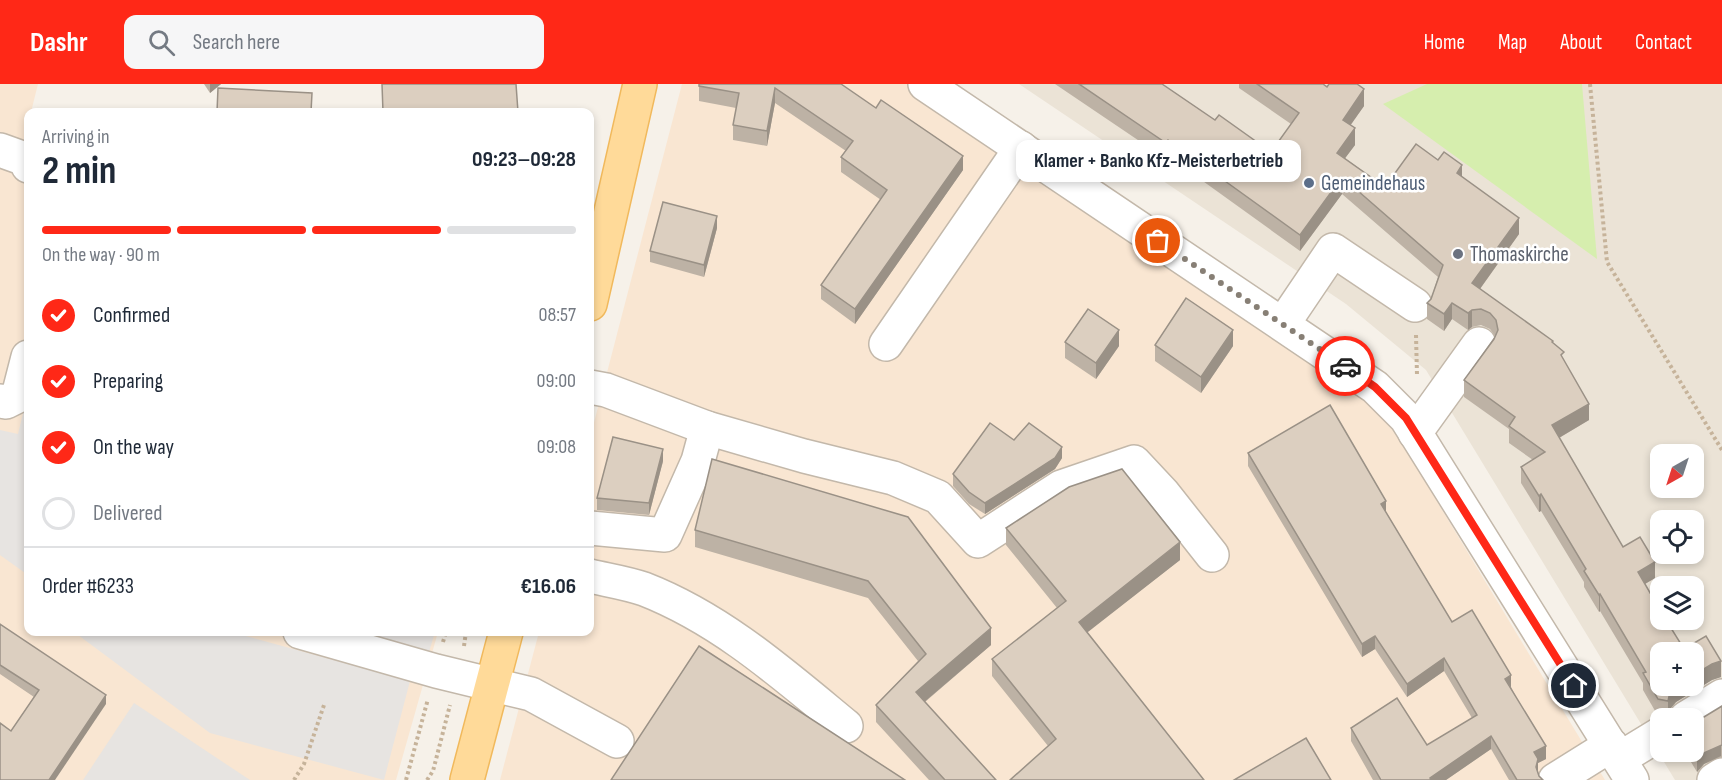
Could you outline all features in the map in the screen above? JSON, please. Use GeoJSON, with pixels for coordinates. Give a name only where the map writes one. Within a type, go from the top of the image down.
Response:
{"type":"FeatureCollection","features":[{"type":"Feature","properties":{"kind":"main road"},"geometry":{"type":"LineString","coordinates":[[594,286],[640,84]]}},
{"type":"Feature","properties":{"kind":"main road"},"geometry":{"type":"LineString","coordinates":[[467,780],[505,636]]}},
{"type":"Feature","properties":{"kind":"street"},"geometry":{"type":"LineString","coordinates":[[925,84],[1375,387],[1411,426],[1621,761]]}},
{"type":"Feature","properties":{"kind":"street"},"geometry":{"type":"LineString","coordinates":[[886,344],[1022,148]]}},
{"type":"Feature","properties":{"kind":"street"},"geometry":{"type":"LineString","coordinates":[[0,150],[24,159]]}},
{"type":"Feature","properties":{"kind":"street"},"geometry":{"type":"LineString","coordinates":[[1283,324],[1333,250],[1415,305]]}},
{"type":"Feature","properties":{"kind":"street"},"geometry":{"type":"LineString","coordinates":[[1411,426],[1479,344]]}},
{"type":"Feature","properties":{"kind":"street"},"geometry":{"type":"LineString","coordinates":[[0,401],[6,402],[18,396],[24,373]]}},
{"type":"Feature","properties":{"kind":"street"},"geometry":{"type":"LineString","coordinates":[[594,388],[606,390],[707,428],[804,456],[893,478],[938,497],[978,541],[1061,487],[1134,462],[1163,493],[1212,555]]}},
{"type":"Feature","properties":{"kind":"street"},"geometry":{"type":"LineString","coordinates":[[594,528],[665,535],[698,461],[707,428]]}},
{"type":"Feature","properties":{"kind":"street"},"geometry":{"type":"LineString","coordinates":[[594,577],[642,589],[698,615],[755,651],[846,726]]}},
{"type":"Feature","properties":{"kind":"street"},"geometry":{"type":"LineString","coordinates":[[314,636],[436,671],[531,694],[617,741]]}},
{"type":"Feature","properties":{"kind":"street"},"geometry":{"type":"LineString","coordinates":[[1702,708],[1722,696]]}},
{"type":"Feature","properties":{"kind":"street"},"geometry":{"type":"LineString","coordinates":[[1555,780],[1621,761],[1650,741]]}},
{"type":"Feature","properties":{"kind":"street"},"geometry":{"type":"LineString","coordinates":[[1714,780],[1722,775]]}},
{"type":"Feature","properties":{"kind":"path"},"geometry":{"type":"LineString","coordinates":[[1590,84],[1607,262],[1722,450]]}},
{"type":"Feature","properties":{"kind":"path"},"geometry":{"type":"LineString","coordinates":[[1411,426],[1418,396],[1415,305]]}},
{"type":"Feature","properties":{"kind":"path"},"geometry":{"type":"LineString","coordinates":[[406,780],[445,636]]}},
{"type":"Feature","properties":{"kind":"path"},"geometry":{"type":"LineString","coordinates":[[294,780],[304,764],[324,705]]}},
{"type":"Feature","properties":{"kind":"shaded area"},"geometry":{"type":"Polygon","coordinates":[[[0,84],[38,84],[32,108],[24,108],[24,636],[437,636],[396,780],[0,780],[0,84]]]}},
{"type":"Feature","properties":{"kind":"shaded area"},"geometry":{"type":"Polygon","coordinates":[[[682,84],[911,84],[1368,387],[1605,780],[500,780],[538,636],[594,636],[594,423],[682,84]]]}},
{"type":"Feature","properties":{"kind":"shaded area"},"geometry":{"type":"Polygon","coordinates":[[[1019,84],[1722,84],[1722,780],[1675,780],[1664,762],[1704,762],[1704,708],[1650,708],[1650,739],[1426,370],[1346,304],[1019,84]]]}},
{"type":"Feature","properties":{"kind":"shaded area"},"geometry":{"type":"Polygon","coordinates":[[[24,409],[24,572],[0,555],[0,430],[18,434],[24,409]]]}},
{"type":"Feature","properties":{"kind":"shaded area"},"geometry":{"type":"Polygon","coordinates":[[[79,636],[246,636],[410,681],[384,780],[210,733],[79,636]]]}},
{"type":"Feature","properties":{"kind":"shaded area"},"geometry":{"type":"Polygon","coordinates":[[[370,636],[434,636],[429,652],[370,636]]]}},
{"type":"Feature","properties":{"kind":"shaded area"},"geometry":{"type":"Polygon","coordinates":[[[134,703],[250,780],[83,780],[134,703]]]}},
{"type":"Feature","properties":{"kind":"green space"},"geometry":{"type":"Polygon","coordinates":[[[1427,84],[1582,84],[1597,259],[1383,104],[1427,84]]]}},
{"type":"Feature","properties":{"kind":"building"},"geometry":{"type":"Polygon","coordinates":[[[382,84],[516,84],[518,108],[383,108],[382,84]]]}},
{"type":"Feature","properties":{"kind":"building"},"geometry":{"type":"Polygon","coordinates":[[[699,84],[841,84],[876,108],[881,100],[963,156],[855,309],[821,285],[887,190],[841,157],[853,141],[775,88],[767,131],[733,125],[739,93],[699,86],[699,84]]]}},
{"type":"Feature","properties":{"kind":"building"},"geometry":{"type":"Polygon","coordinates":[[[1079,84],[1162,84],[1215,120],[1219,115],[1271,152],[1299,113],[1257,84],[1323,84],[1327,87],[1329,84],[1357,84],[1364,89],[1343,120],[1355,128],[1337,153],[1385,187],[1416,144],[1438,160],[1444,152],[1462,165],[1457,173],[1519,218],[1472,283],[1553,341],[1564,352],[1561,355],[1589,404],[1552,425],[1623,547],[1640,537],[1650,554],[1652,564],[1638,572],[1650,593],[1650,630],[1672,630],[1680,642],[1650,642],[1650,685],[1643,673],[1646,672],[1584,571],[1586,569],[1541,494],[1539,496],[1521,467],[1545,452],[1509,426],[1515,417],[1464,380],[1498,330],[1496,320],[1490,313],[1481,309],[1468,313],[1452,303],[1444,314],[1427,303],[1431,299],[1443,265],[1342,177],[1300,235],[1168,140],[1166,143],[1079,84]]]}},
{"type":"Feature","properties":{"kind":"building"},"geometry":{"type":"Polygon","coordinates":[[[218,88],[312,93],[311,108],[217,108],[218,88]]]}},
{"type":"Feature","properties":{"kind":"building"},"geometry":{"type":"Polygon","coordinates":[[[663,202],[717,216],[704,265],[650,251],[663,202]]]}},
{"type":"Feature","properties":{"kind":"building"},"geometry":{"type":"Polygon","coordinates":[[[1186,298],[1233,330],[1201,377],[1155,345],[1186,298]]]}},
{"type":"Feature","properties":{"kind":"building"},"geometry":{"type":"Polygon","coordinates":[[[1088,309],[1119,330],[1096,363],[1065,342],[1088,309]]]}},
{"type":"Feature","properties":{"kind":"building"},"geometry":{"type":"Polygon","coordinates":[[[1330,405],[1386,501],[1381,504],[1452,622],[1472,610],[1511,675],[1505,679],[1546,746],[1534,752],[1538,759],[1536,767],[1543,780],[1517,780],[1491,736],[1430,778],[1431,780],[1381,780],[1351,728],[1397,698],[1427,745],[1477,715],[1444,658],[1407,684],[1375,636],[1362,644],[1248,453],[1330,405]]]}},
{"type":"Feature","properties":{"kind":"building"},"geometry":{"type":"Polygon","coordinates":[[[990,423],[1014,440],[1029,423],[1062,447],[1055,458],[985,503],[969,492],[953,474],[990,423]]]}},
{"type":"Feature","properties":{"kind":"building"},"geometry":{"type":"Polygon","coordinates":[[[613,437],[663,449],[649,503],[597,498],[613,437]]]}},
{"type":"Feature","properties":{"kind":"building"},"geometry":{"type":"Polygon","coordinates":[[[712,459],[908,517],[991,628],[916,692],[996,780],[945,780],[876,705],[926,654],[868,581],[695,530],[712,459]]]}},
{"type":"Feature","properties":{"kind":"building"},"geometry":{"type":"Polygon","coordinates":[[[1122,469],[1180,542],[1079,622],[1204,780],[1010,780],[1056,739],[992,659],[1066,601],[1006,528],[1069,487],[1122,469]]]}},
{"type":"Feature","properties":{"kind":"building"},"geometry":{"type":"Polygon","coordinates":[[[0,624],[106,695],[49,780],[0,780],[0,723],[11,731],[39,690],[0,665],[0,624]]]}},
{"type":"Feature","properties":{"kind":"building"},"geometry":{"type":"Polygon","coordinates":[[[1706,636],[1721,661],[1704,669],[1704,642],[1696,642],[1706,636]]]}},
{"type":"Feature","properties":{"kind":"building"},"geometry":{"type":"Polygon","coordinates":[[[699,646],[905,780],[611,780],[699,646]]]}},
{"type":"Feature","properties":{"kind":"building"},"geometry":{"type":"Polygon","coordinates":[[[1656,696],[1669,696],[1668,701],[1658,699],[1656,696]]]}},
{"type":"Feature","properties":{"kind":"building"},"geometry":{"type":"Polygon","coordinates":[[[1722,706],[1722,745],[1704,753],[1704,717],[1722,706]]]}},
{"type":"Feature","properties":{"kind":"building"},"geometry":{"type":"Polygon","coordinates":[[[1306,738],[1331,780],[1234,780],[1306,738]]]}},
{"type":"Feature","properties":{"kind":"way so far"},"geometry":{"type":"LineString","coordinates":[[1158,241],[1345,366]]}},
{"type":"Feature","properties":{"kind":"place","name":"Gemeindehaus"},"geometry":{"type":"Point","coordinates":[1309,183]}},
{"type":"Feature","properties":{"kind":"place","name":"Klamer + Banko Kfz-Meisterbetrieb"},"geometry":{"type":"Point","coordinates":[1158,241]}},
{"type":"Feature","properties":{"kind":"place","name":"Thomaskirche"},"geometry":{"type":"Point","coordinates":[1458,254]}},
{"type":"Feature","properties":{"kind":"route"},"geometry":{"type":"LineString","coordinates":[[1345,366],[1375,387],[1406,418],[1574,686]]}}]}
